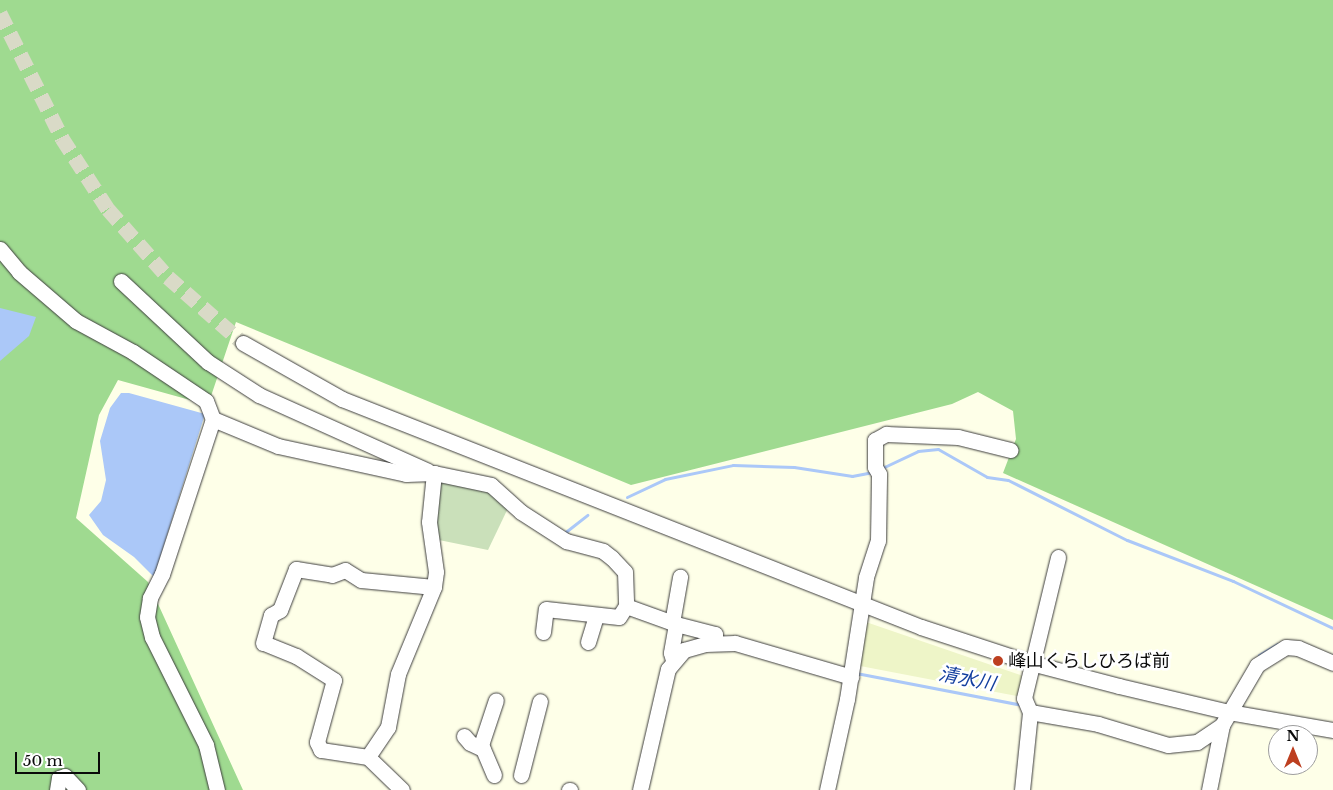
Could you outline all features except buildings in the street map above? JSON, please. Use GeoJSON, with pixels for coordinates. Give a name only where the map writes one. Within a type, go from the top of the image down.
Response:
{"type":"FeatureCollection","features":[{"type":"Feature","properties":{"kind":"street"},"geometry":{"type":"LineString","coordinates":[[0,249],[19,272],[76,321],[133,352],[206,401],[213,419],[162,574],[150,598],[148,617],[152,636],[206,746],[217,790]]}},
{"type":"Feature","properties":{"kind":"street"},"geometry":{"type":"LineString","coordinates":[[121,281],[208,362],[259,395],[431,472],[491,485],[521,512],[566,541],[603,551],[612,558],[627,579],[626,606],[619,617],[546,609],[542,632]]}},
{"type":"Feature","properties":{"kind":"street"},"geometry":{"type":"LineString","coordinates":[[243,343],[342,399],[862,605],[1031,663],[1225,718],[1333,730]]}},
{"type":"Feature","properties":{"kind":"street"},"geometry":{"type":"LineString","coordinates":[[213,419],[278,446],[406,474],[431,472]]}},
{"type":"Feature","properties":{"kind":"street"},"geometry":{"type":"LineString","coordinates":[[828,790],[851,671],[866,577],[878,541],[879,474],[875,467],[875,440],[886,434],[958,437],[1010,450]]}},
{"type":"Feature","properties":{"kind":"street"},"geometry":{"type":"LineString","coordinates":[[368,757],[388,727],[398,674],[434,587],[436,572],[429,522],[431,472]]}},
{"type":"Feature","properties":{"kind":"street"},"geometry":{"type":"LineString","coordinates":[[1022,790],[1031,663],[1058,557]]}},
{"type":"Feature","properties":{"kind":"street"},"geometry":{"type":"LineString","coordinates":[[402,790],[368,757],[321,750],[317,742],[334,680],[296,656],[263,643],[271,615],[280,610],[296,569],[332,576],[345,570],[361,580],[434,587]]}},
{"type":"Feature","properties":{"kind":"street"},"geometry":{"type":"LineString","coordinates":[[640,790],[672,656],[680,577]]}},
{"type":"Feature","properties":{"kind":"street"},"geometry":{"type":"LineString","coordinates":[[626,606],[715,638],[851,671]]}},
{"type":"Feature","properties":{"kind":"street"},"geometry":{"type":"LineString","coordinates":[[588,642],[596,615]]}},
{"type":"Feature","properties":{"kind":"street"},"geometry":{"type":"LineString","coordinates":[[672,656],[692,646],[715,638]]}},
{"type":"Feature","properties":{"kind":"street"},"geometry":{"type":"LineString","coordinates":[[1028,706],[1168,745],[1197,742],[1225,718],[1257,665],[1272,653],[1286,648],[1298,648],[1333,662]]}},
{"type":"Feature","properties":{"kind":"street"},"geometry":{"type":"LineString","coordinates":[[494,775],[481,746],[496,700]]}},
{"type":"Feature","properties":{"kind":"street"},"geometry":{"type":"LineString","coordinates":[[521,775],[540,701]]}},
{"type":"Feature","properties":{"kind":"street"},"geometry":{"type":"LineString","coordinates":[[1209,790],[1225,718]]}},
{"type":"Feature","properties":{"kind":"street"},"geometry":{"type":"LineString","coordinates":[[464,736],[470,743],[483,749]]}},
{"type":"Feature","properties":{"kind":"street"},"geometry":{"type":"LineString","coordinates":[[57,790],[59,778],[65,776],[78,790]]}},
{"type":"Feature","properties":{"kind":"green space"},"geometry":{"type":"Polygon","coordinates":[[[0,0],[1333,0],[1333,620],[1003,473],[1016,439],[1013,411],[978,392],[952,404],[631,485],[236,322],[208,405],[118,380],[99,415],[76,518],[148,582],[243,790],[0,790],[0,0]]]}},
{"type":"Feature","properties":{"kind":"green space"},"geometry":{"type":"Polygon","coordinates":[[[442,477],[481,485],[510,504],[488,550],[434,539],[437,484],[442,477]]]}},
{"type":"Feature","properties":{"kind":"green space"},"geometry":{"type":"Polygon","coordinates":[[[863,621],[1026,677],[1022,697],[855,665],[863,621]]]}},
{"type":"Feature","properties":{"kind":"water"},"geometry":{"type":"Polygon","coordinates":[[[0,308],[36,317],[29,336],[0,361],[0,308]]]}},
{"type":"Feature","properties":{"kind":"water"},"geometry":{"type":"Polygon","coordinates":[[[121,393],[129,393],[205,414],[154,577],[134,557],[103,535],[89,515],[101,501],[106,480],[100,441],[110,408],[121,393]]]}},
{"type":"Feature","properties":{"kind":"waterway"},"geometry":{"type":"LineString","coordinates":[[880,469],[918,451],[938,449],[987,477],[1008,480],[1127,540],[1233,581],[1333,628]]}},
{"type":"Feature","properties":{"kind":"waterway"},"geometry":{"type":"LineString","coordinates":[[627,497],[665,479],[733,465],[794,467],[852,476],[872,472]]}},
{"type":"Feature","properties":{"kind":"waterway"},"geometry":{"type":"LineString","coordinates":[[563,534],[587,515]]}},
{"type":"Feature","properties":{"kind":"waterway","name":"清水川"},"geometry":{"type":"LineString","coordinates":[[1259,655],[1277,644]]}},
{"type":"Feature","properties":{"kind":"waterway","name":"清水川"},"geometry":{"type":"LineString","coordinates":[[856,673],[1022,705]]}},
{"type":"Feature","properties":{"kind":"tunnel"},"geometry":{"type":"LineString","coordinates":[[0,13],[62,138],[108,209],[168,277],[243,343]]}},
{"type":"Feature","properties":{"kind":"place","name":"峰山くらしひろば前"},"geometry":{"type":"Point","coordinates":[998,661]}}]}
